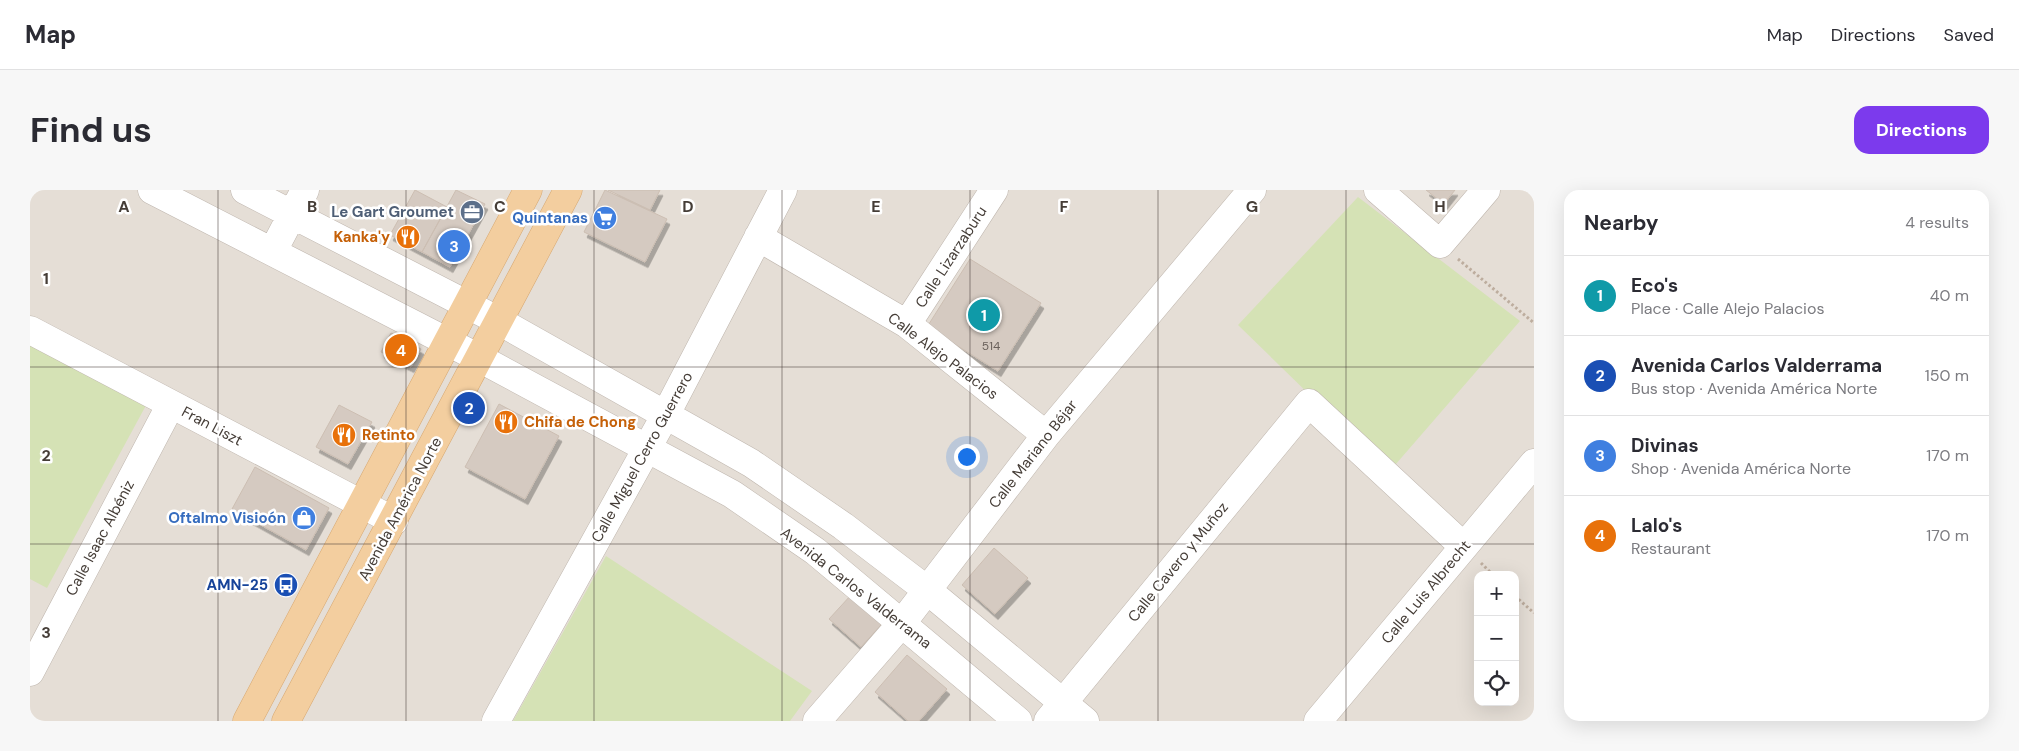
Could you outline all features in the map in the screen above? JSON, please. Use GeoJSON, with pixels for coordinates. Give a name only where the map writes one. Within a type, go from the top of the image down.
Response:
{"type":"FeatureCollection","features":[{"type":"Feature","properties":{"kind":"main road"},"geometry":{"type":"LineString","coordinates":[[248,721],[528,190]]}},
{"type":"Feature","properties":{"kind":"main road","name":"Avenida América Norte"},"geometry":{"type":"LineString","coordinates":[[286,721],[394,521],[568,190]]}},
{"type":"Feature","properties":{"kind":"street","name":"Avenida Carlos Valderrama"},"geometry":{"type":"LineString","coordinates":[[152,190],[449,342],[648,447],[732,494],[815,551],[1018,721]]}},
{"type":"Feature","properties":{"kind":"street"},"geometry":{"type":"LineString","coordinates":[[246,190],[299,202],[468,305],[751,463],[843,526],[927,590],[1056,712],[1085,721]]}},
{"type":"Feature","properties":{"kind":"street","name":"Calle Miguel Cerro Guerrero"},"geometry":{"type":"LineString","coordinates":[[496,721],[666,414],[783,190]]}},
{"type":"Feature","properties":{"kind":"street","name":"Calle Lizarzaburu"},"geometry":{"type":"LineString","coordinates":[[907,324],[994,190]]}},
{"type":"Feature","properties":{"kind":"street","name":"Calle Mariano Béjar"},"geometry":{"type":"LineString","coordinates":[[817,721],[902,623],[1046,435],[1252,190]]}},
{"type":"Feature","properties":{"kind":"street"},"geometry":{"type":"LineString","coordinates":[[1378,190],[1440,244],[1486,190]]}},
{"type":"Feature","properties":{"kind":"street"},"geometry":{"type":"LineString","coordinates":[[273,251],[299,202]]}},
{"type":"Feature","properties":{"kind":"street","name":"Calle Alejo Palacios"},"geometry":{"type":"LineString","coordinates":[[758,237],[907,324],[1046,435]]}},
{"type":"Feature","properties":{"kind":"street","name":"Fran Liszt"},"geometry":{"type":"LineString","coordinates":[[30,330],[394,521]]}},
{"type":"Feature","properties":{"kind":"street","name":"Calle Cavero y Muñoz"},"geometry":{"type":"LineString","coordinates":[[1056,712],[1309,403],[1463,546]]}},
{"type":"Feature","properties":{"kind":"street","name":"Calle Isaac Albéniz"},"geometry":{"type":"LineString","coordinates":[[30,672],[171,404]]}},
{"type":"Feature","properties":{"kind":"street","name":"Calle Luis Albrecht"},"geometry":{"type":"LineString","coordinates":[[1318,721],[1534,463]]}},
{"type":"Feature","properties":{"kind":"path"},"geometry":{"type":"LineString","coordinates":[[1440,244],[1534,323]]}},
{"type":"Feature","properties":{"kind":"path"},"geometry":{"type":"LineString","coordinates":[[1519,600],[1534,613]]}},
{"type":"Feature","properties":{"kind":"shaded area"},"geometry":{"type":"Polygon","coordinates":[[[30,190],[1534,190],[1534,721],[30,721],[30,190]]]}},
{"type":"Feature","properties":{"kind":"green space"},"geometry":{"type":"Polygon","coordinates":[[[1358,197],[1520,321],[1389,472],[1238,325],[1358,197]]]}},
{"type":"Feature","properties":{"kind":"green space"},"geometry":{"type":"Polygon","coordinates":[[[30,337],[150,398],[47,588],[30,579],[30,337]]]}},
{"type":"Feature","properties":{"kind":"green space"},"geometry":{"type":"Polygon","coordinates":[[[606,556],[812,691],[790,721],[513,721],[606,556]]]}},
{"type":"Feature","properties":{"kind":"building"},"geometry":{"type":"Polygon","coordinates":[[[415,190],[447,207],[422,252],[390,235],[415,190]]]}},
{"type":"Feature","properties":{"kind":"building"},"geometry":{"type":"Polygon","coordinates":[[[456,190],[485,204],[450,267],[422,252],[456,190]]]}},
{"type":"Feature","properties":{"kind":"building"},"geometry":{"type":"Polygon","coordinates":[[[605,190],[667,219],[645,262],[584,232],[605,190]]]}},
{"type":"Feature","properties":{"kind":"building"},"geometry":{"type":"Polygon","coordinates":[[[608,190],[660,190],[650,210],[608,190]]]}},
{"type":"Feature","properties":{"kind":"building"},"geometry":{"type":"Polygon","coordinates":[[[1426,190],[1455,190],[1444,204],[1426,190]]]}},
{"type":"Feature","properties":{"kind":"building"},"geometry":{"type":"Polygon","coordinates":[[[970,259],[1041,303],[998,371],[927,327],[970,259]]]}},
{"type":"Feature","properties":{"kind":"building"},"geometry":{"type":"Polygon","coordinates":[[[391,333],[421,349],[411,367],[381,352],[391,333]]]}},
{"type":"Feature","properties":{"kind":"building"},"geometry":{"type":"Polygon","coordinates":[[[499,404],[559,436],[525,499],[465,467],[499,404]]]}},
{"type":"Feature","properties":{"kind":"building","name":"Retinto"},"geometry":{"type":"Polygon","coordinates":[[[339,405],[372,422],[348,464],[316,447],[339,405]]]}},
{"type":"Feature","properties":{"kind":"building"},"geometry":{"type":"Polygon","coordinates":[[[255,467],[329,508],[306,550],[232,509],[255,467]]]}},
{"type":"Feature","properties":{"kind":"building"},"geometry":{"type":"Polygon","coordinates":[[[994,548],[1028,578],[995,614],[962,585],[994,548]]]}},
{"type":"Feature","properties":{"kind":"building"},"geometry":{"type":"Polygon","coordinates":[[[851,595],[882,624],[861,647],[829,619],[851,595]]]}},
{"type":"Feature","properties":{"kind":"building"},"geometry":{"type":"Polygon","coordinates":[[[907,655],[947,689],[919,721],[908,721],[875,692],[907,655]]]}},
{"type":"Feature","properties":{"kind":"place","name":"Le Gart Groumet"},"geometry":{"type":"Point","coordinates":[472,212]}},
{"type":"Feature","properties":{"kind":"place","name":"Quintanas"},"geometry":{"type":"Point","coordinates":[605,218]}},
{"type":"Feature","properties":{"kind":"place","name":"Kanka'y"},"geometry":{"type":"Point","coordinates":[408,237]}},
{"type":"Feature","properties":{"kind":"place","name":"Divinas"},"geometry":{"type":"Point","coordinates":[454,246]}},
{"type":"Feature","properties":{"kind":"place","name":"Eco's"},"geometry":{"type":"Point","coordinates":[984,315]}},
{"type":"Feature","properties":{"kind":"place","name":"Lalo's"},"geometry":{"type":"Point","coordinates":[401,350]}},
{"type":"Feature","properties":{"kind":"place","name":"Avenida Carlos Valderrama"},"geometry":{"type":"Point","coordinates":[469,408]}},
{"type":"Feature","properties":{"kind":"place","name":"Chifa de Chong"},"geometry":{"type":"Point","coordinates":[506,422]}},
{"type":"Feature","properties":{"kind":"place","name":"Retinto"},"geometry":{"type":"Point","coordinates":[344,435]}},
{"type":"Feature","properties":{"kind":"place","name":"Oftalmo Visioón"},"geometry":{"type":"Point","coordinates":[304,518]}},
{"type":"Feature","properties":{"kind":"place","name":"AMN-25"},"geometry":{"type":"Point","coordinates":[286,585]}}]}
